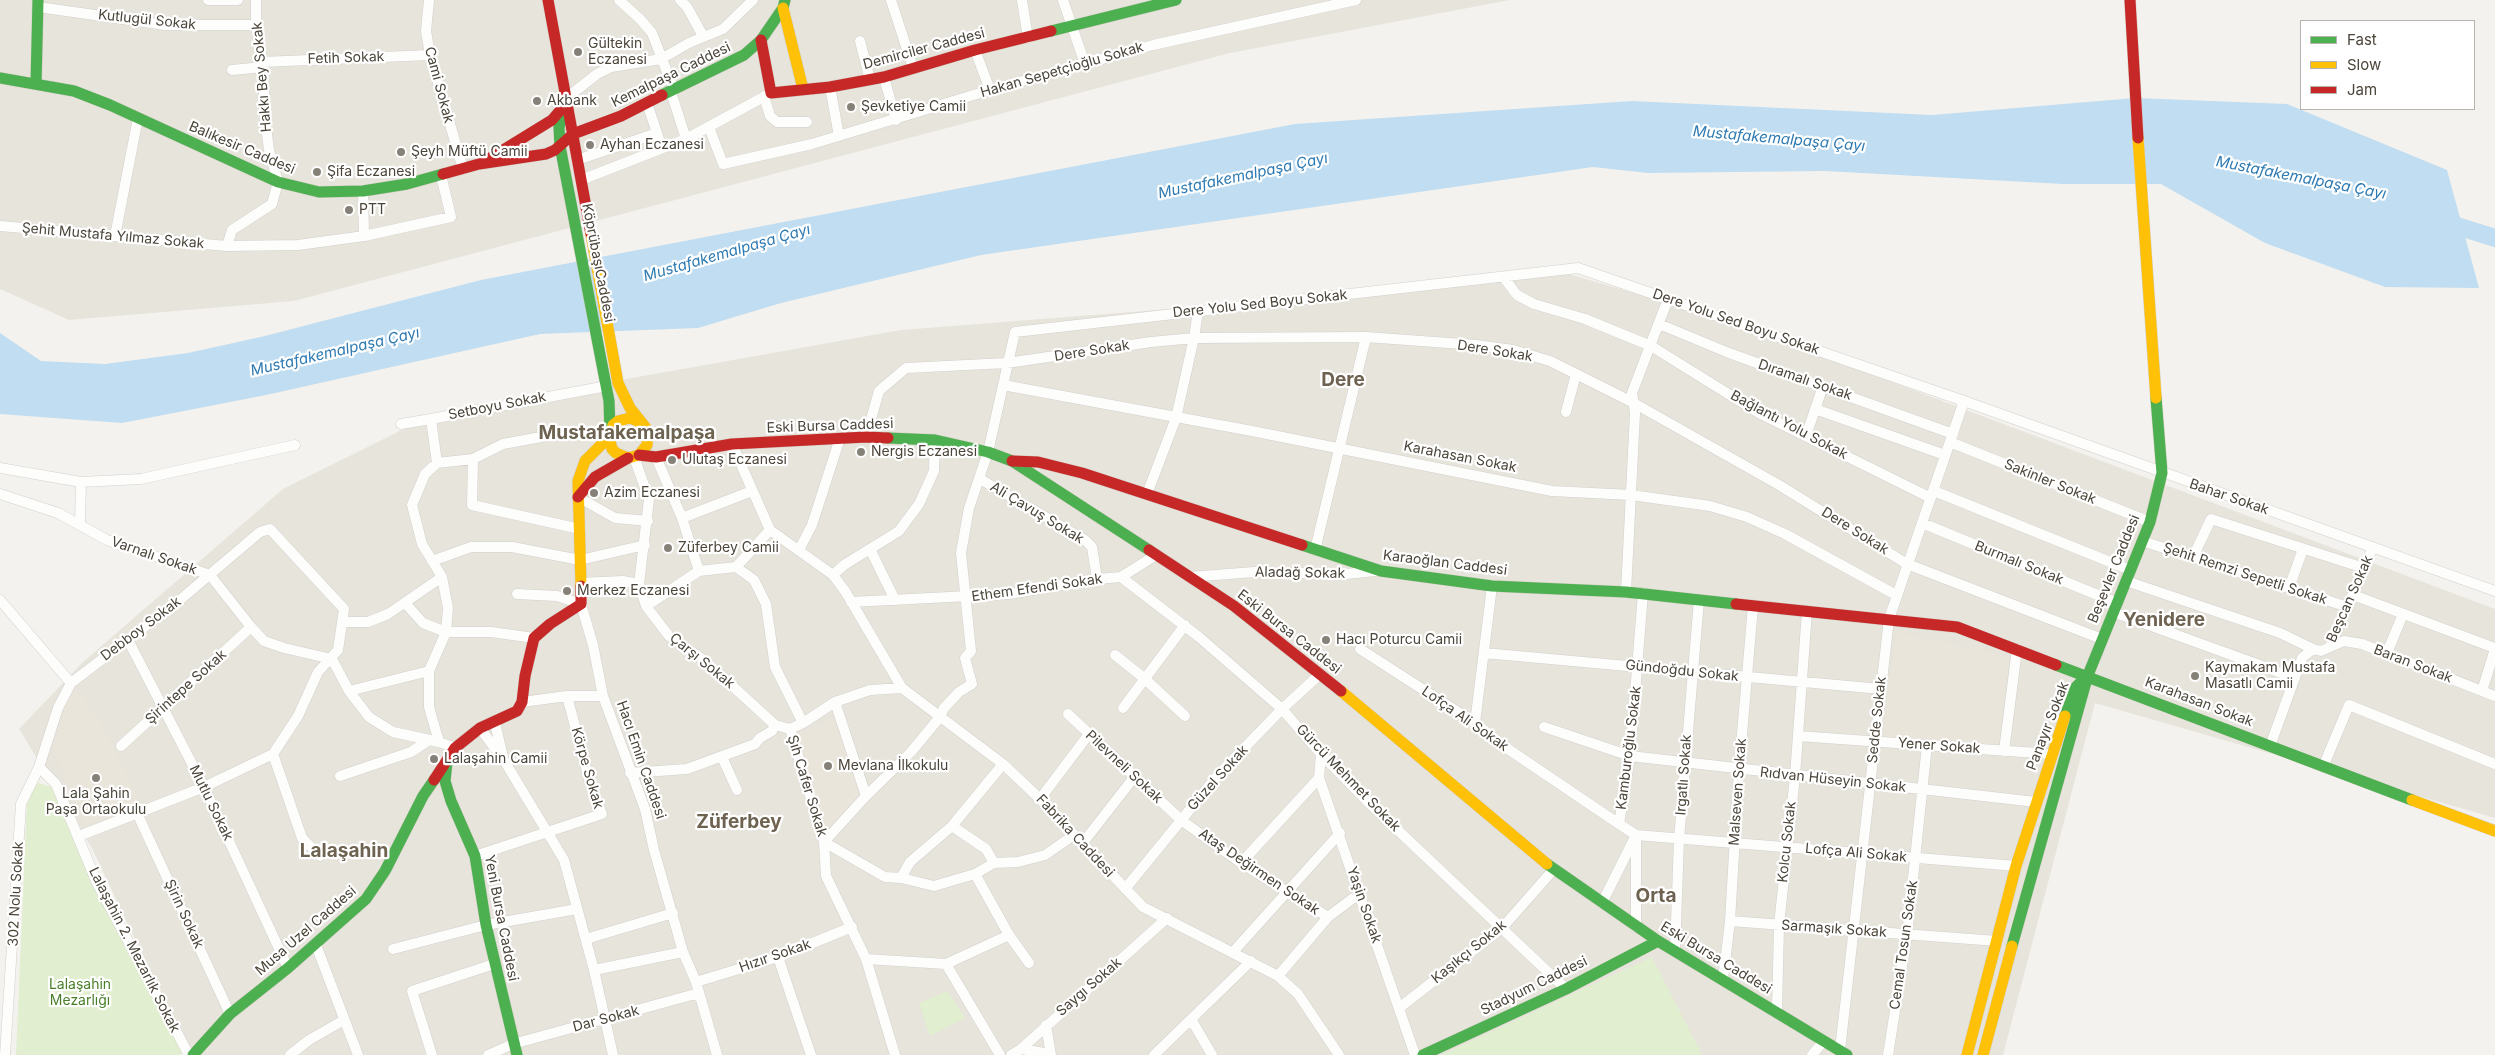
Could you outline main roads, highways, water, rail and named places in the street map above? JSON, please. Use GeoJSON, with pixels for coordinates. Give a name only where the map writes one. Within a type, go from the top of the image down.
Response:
{"type":"FeatureCollection","features":[{"type":"Feature","properties":{"kind":"water"},"geometry":{"type":"Polygon","coordinates":[[[2135,98],[2287,104],[2447,170],[2479,288],[2385,287],[2265,243],[2161,184],[2063,184],[1825,171],[1648,173],[1593,167],[981,255],[781,303],[698,328],[540,334],[266,395],[122,423],[0,414],[0,333],[41,361],[105,364],[188,353],[265,336],[481,280],[1295,124],[1632,101],[1932,115],[2135,98]]]}},
{"type":"Feature","properties":{"kind":"waterway","name":"Mustafakemalpaşa Çayı"},"geometry":{"type":"LineString","coordinates":[[2441,221],[2495,238]]}},
{"type":"Feature","properties":{"kind":"place","name":"Gültekin Eczanesi"},"geometry":{"type":"Point","coordinates":[578,52]}},
{"type":"Feature","properties":{"kind":"place","name":"Akbank"},"geometry":{"type":"Point","coordinates":[537,101]}},
{"type":"Feature","properties":{"kind":"place","name":"Şevketiye Camii"},"geometry":{"type":"Point","coordinates":[851,107]}},
{"type":"Feature","properties":{"kind":"place","name":"Ayhan Eczanesi"},"geometry":{"type":"Point","coordinates":[590,145]}},
{"type":"Feature","properties":{"kind":"place","name":"Şeyh Müftü Camii"},"geometry":{"type":"Point","coordinates":[401,152]}},
{"type":"Feature","properties":{"kind":"place","name":"Şifa Eczanesi"},"geometry":{"type":"Point","coordinates":[317,172]}},
{"type":"Feature","properties":{"kind":"place","name":"PTT"},"geometry":{"type":"Point","coordinates":[349,210]}},
{"type":"Feature","properties":{"kind":"place","name":"Nergis Eczanesi"},"geometry":{"type":"Point","coordinates":[861,452]}},
{"type":"Feature","properties":{"kind":"place","name":"Ulutaş Eczanesi"},"geometry":{"type":"Point","coordinates":[672,460]}},
{"type":"Feature","properties":{"kind":"place","name":"Azim Eczanesi"},"geometry":{"type":"Point","coordinates":[594,493]}},
{"type":"Feature","properties":{"kind":"place","name":"Züferbey Camii"},"geometry":{"type":"Point","coordinates":[668,548]}},
{"type":"Feature","properties":{"kind":"place","name":"Merkez Eczanesi"},"geometry":{"type":"Point","coordinates":[567,591]}},
{"type":"Feature","properties":{"kind":"place","name":"Hacı Poturcu Camii"},"geometry":{"type":"Point","coordinates":[1326,640]}},
{"type":"Feature","properties":{"kind":"place","name":"Kaymakam Mustafa Masatlı Camii"},"geometry":{"type":"Point","coordinates":[2195,676]}},
{"type":"Feature","properties":{"kind":"place","name":"Lalaşahin Camii"},"geometry":{"type":"Point","coordinates":[434,759]}},
{"type":"Feature","properties":{"kind":"place","name":"Mevlana İlkokulu"},"geometry":{"type":"Point","coordinates":[828,766]}},
{"type":"Feature","properties":{"kind":"place","name":"Lala Şahin Paşa Ortaokulu"},"geometry":{"type":"Point","coordinates":[96,778]}},
{"type":"Feature","properties":{"kind":"district","name":"Dere"},"geometry":{"type":"Point","coordinates":[1343,380]}},
{"type":"Feature","properties":{"kind":"district","name":"Mustafakemalpaşa"},"geometry":{"type":"Point","coordinates":[627,433]}},
{"type":"Feature","properties":{"kind":"district","name":"Yenidere"},"geometry":{"type":"Point","coordinates":[2164,620]}},
{"type":"Feature","properties":{"kind":"district","name":"Züferbey"},"geometry":{"type":"Point","coordinates":[739,822]}},
{"type":"Feature","properties":{"kind":"district","name":"Lalaşahin"},"geometry":{"type":"Point","coordinates":[344,851]}},
{"type":"Feature","properties":{"kind":"district","name":"Orta"},"geometry":{"type":"Point","coordinates":[1656,896]}},
{"type":"Feature","properties":{"kind":"park label","name":"Lalaşahin Mezarlığı"},"geometry":{"type":"Point","coordinates":[80,994]}}]}
